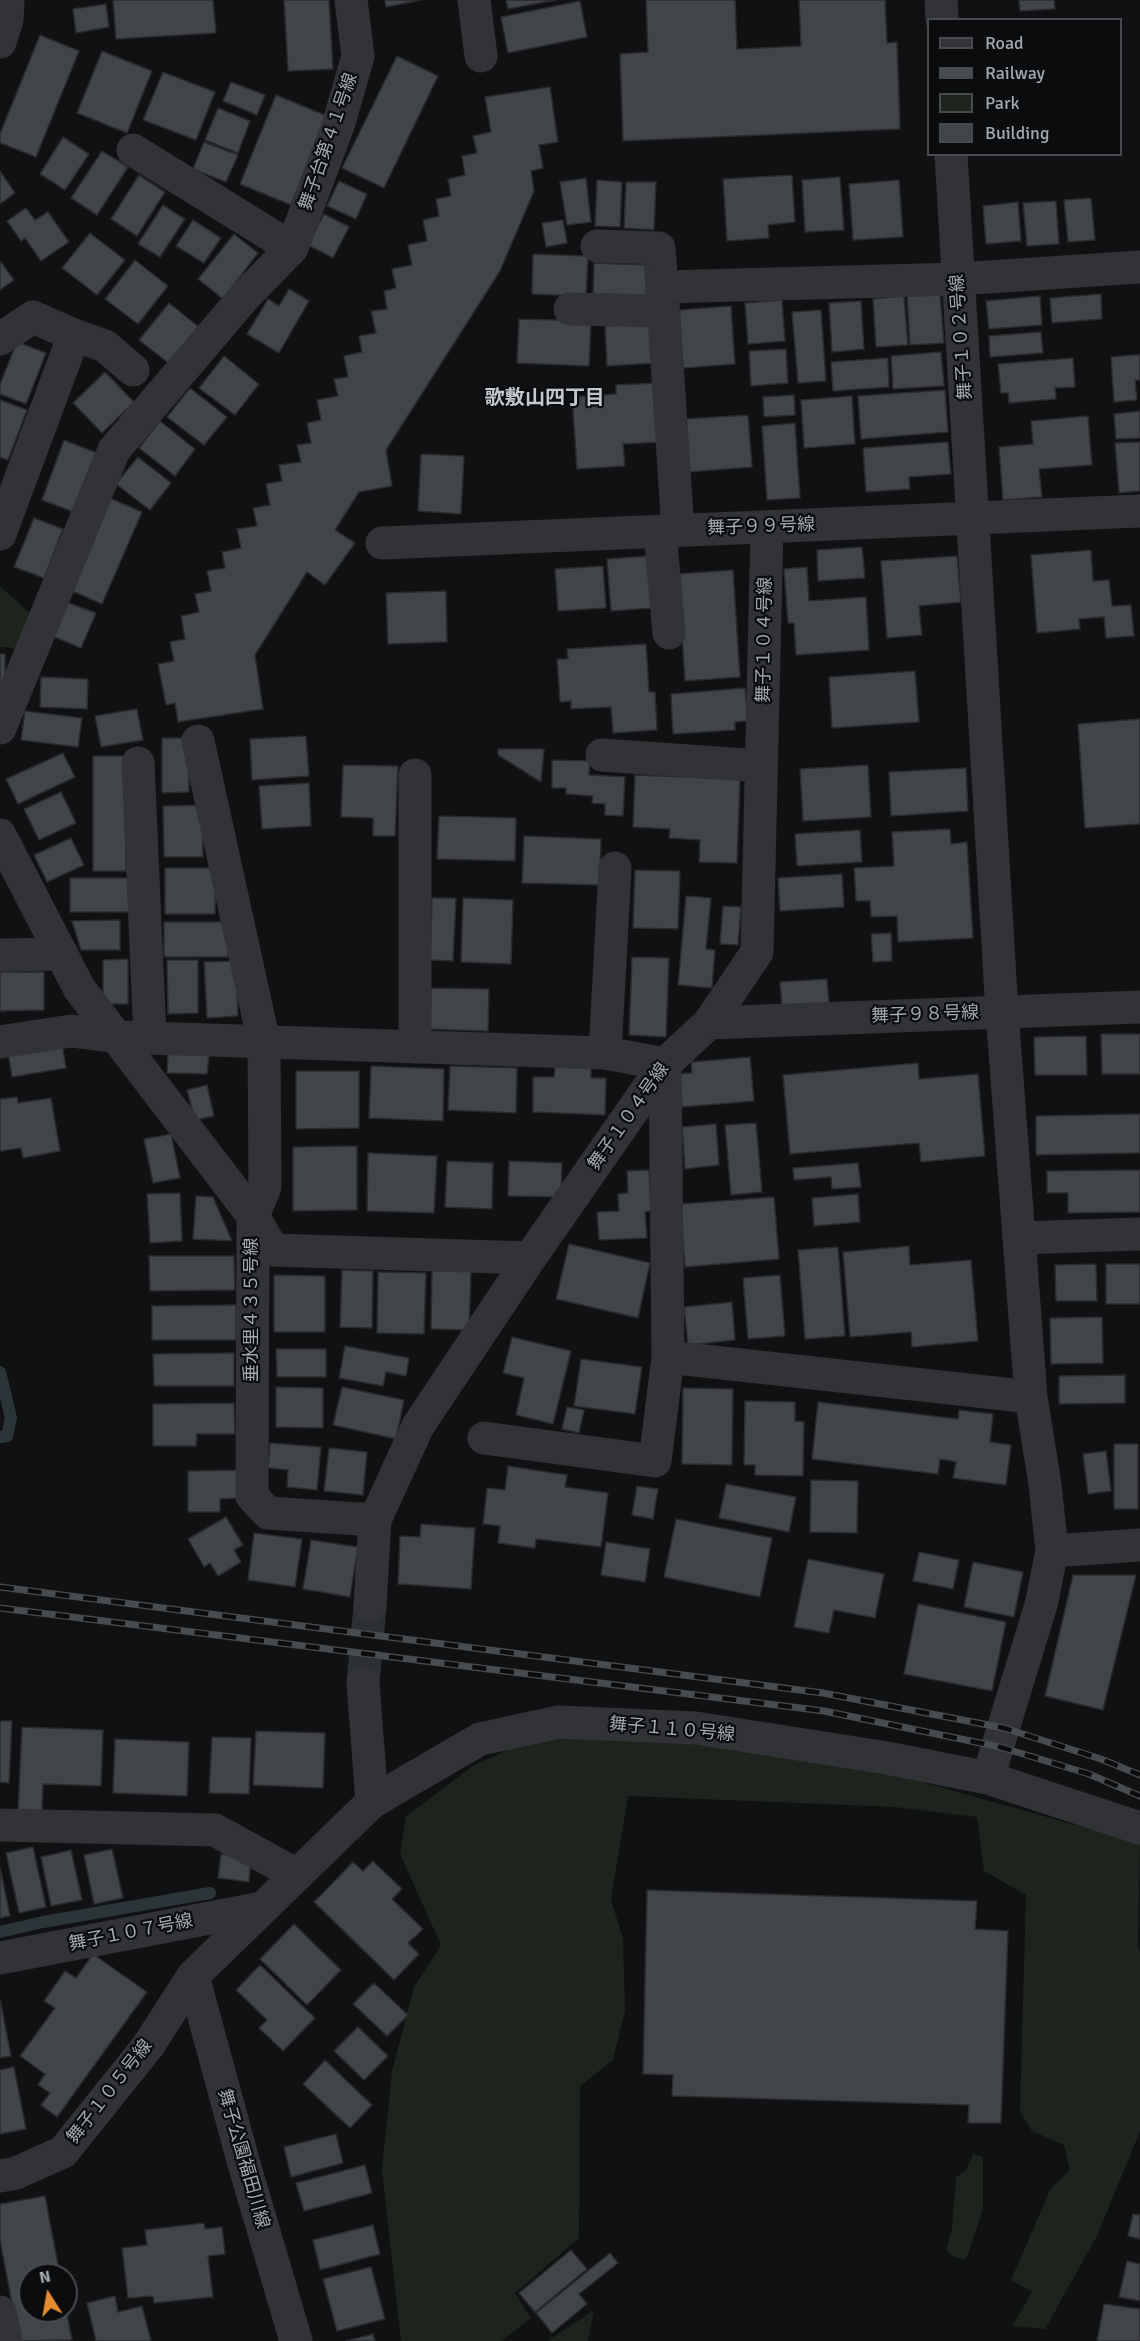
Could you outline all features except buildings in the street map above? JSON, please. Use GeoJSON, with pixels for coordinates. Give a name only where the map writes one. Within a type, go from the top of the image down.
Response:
{"type":"FeatureCollection","features":[{"type":"Feature","properties":{"kind":"street"},"geometry":{"type":"LineString","coordinates":[[0,42],[8,20],[8,0]]}},
{"type":"Feature","properties":{"kind":"street","name":"舞子台第４１号線"},"geometry":{"type":"LineString","coordinates":[[292,248],[338,126],[358,56],[351,0]]}},
{"type":"Feature","properties":{"kind":"street"},"geometry":{"type":"LineString","coordinates":[[474,0],[481,56]]}},
{"type":"Feature","properties":{"kind":"street"},"geometry":{"type":"LineString","coordinates":[[941,0],[942,18]]}},
{"type":"Feature","properties":{"kind":"street"},"geometry":{"type":"LineString","coordinates":[[0,728],[114,450],[245,296],[292,248],[133,150]]}},
{"type":"Feature","properties":{"kind":"street","name":"舞子１０２号線"},"geometry":{"type":"LineString","coordinates":[[951,156],[1002,1012],[1031,1397],[1045,1484],[1052,1551],[1041,1605],[988,1778]]}},
{"type":"Feature","properties":{"kind":"street"},"geometry":{"type":"LineString","coordinates":[[597,246],[659,248],[669,532],[669,633]]}},
{"type":"Feature","properties":{"kind":"street"},"geometry":{"type":"LineString","coordinates":[[570,309],[662,299],[1140,267]]}},
{"type":"Feature","properties":{"kind":"street"},"geometry":{"type":"LineString","coordinates":[[0,339],[33,317],[105,346],[133,370]]}},
{"type":"Feature","properties":{"kind":"street"},"geometry":{"type":"LineString","coordinates":[[0,534],[74,335]]}},
{"type":"Feature","properties":{"kind":"street","name":"舞子９９号線"},"geometry":{"type":"LineString","coordinates":[[382,543],[1140,511]]}},
{"type":"Feature","properties":{"kind":"street","name":"舞子１０４号線"},"geometry":{"type":"LineString","coordinates":[[370,1606],[375,1520],[418,1426],[530,1258],[665,1064],[709,1023],[757,952],[767,527]]}},
{"type":"Feature","properties":{"kind":"street"},"geometry":{"type":"LineString","coordinates":[[198,741],[264,1042],[265,1187],[253,1216],[273,1250],[530,1258]]}},
{"type":"Feature","properties":{"kind":"street"},"geometry":{"type":"LineString","coordinates":[[602,755],[761,766]]}},
{"type":"Feature","properties":{"kind":"street"},"geometry":{"type":"LineString","coordinates":[[134,1038],[138,763]]}},
{"type":"Feature","properties":{"kind":"street"},"geometry":{"type":"LineString","coordinates":[[415,775],[415,1047]]}},
{"type":"Feature","properties":{"kind":"street","name":"垂水里４３５号線"},"geometry":{"type":"LineString","coordinates":[[0,835],[79,988],[134,1038],[253,1216],[252,1496],[268,1512],[375,1520]]}},
{"type":"Feature","properties":{"kind":"street"},"geometry":{"type":"LineString","coordinates":[[605,1053],[615,868]]}},
{"type":"Feature","properties":{"kind":"street"},"geometry":{"type":"LineString","coordinates":[[0,955],[62,954]]}},
{"type":"Feature","properties":{"kind":"street","name":"舞子９８号線"},"geometry":{"type":"LineString","coordinates":[[709,1023],[1140,1007]]}},
{"type":"Feature","properties":{"kind":"street"},"geometry":{"type":"LineString","coordinates":[[0,1042],[71,1031],[134,1038],[605,1053],[665,1064],[668,1357],[655,1461],[484,1438]]}},
{"type":"Feature","properties":{"kind":"street"},"geometry":{"type":"LineString","coordinates":[[1019,1238],[1140,1234]]}},
{"type":"Feature","properties":{"kind":"street"},"geometry":{"type":"LineString","coordinates":[[668,1357],[1031,1397]]}},
{"type":"Feature","properties":{"kind":"street"},"geometry":{"type":"LineString","coordinates":[[1052,1551],[1140,1545]]}},
{"type":"Feature","properties":{"kind":"street"},"geometry":{"type":"LineString","coordinates":[[363,1683],[372,1802]]}},
{"type":"Feature","properties":{"kind":"street","name":"舞子１１０号線"},"geometry":{"type":"LineString","coordinates":[[297,1875],[372,1802],[480,1739],[559,1722],[696,1728],[887,1758],[988,1778],[1140,1828]]}},
{"type":"Feature","properties":{"kind":"street"},"geometry":{"type":"LineString","coordinates":[[0,1826],[214,1830],[297,1875]]}},
{"type":"Feature","properties":{"kind":"street","name":"舞子１０５号線"},"geometry":{"type":"LineString","coordinates":[[0,2176],[16,2173],[63,2152],[148,2046],[193,1976],[297,1875]]}},
{"type":"Feature","properties":{"kind":"street","name":"舞子１０７号線"},"geometry":{"type":"LineString","coordinates":[[0,1958],[262,1908]]}},
{"type":"Feature","properties":{"kind":"street","name":"舞子公園福田川線"},"geometry":{"type":"LineString","coordinates":[[193,1976],[244,2164],[296,2341]]}},
{"type":"Feature","properties":{"kind":"street"},"geometry":{"type":"LineString","coordinates":[[0,2312],[6,2341]]}},
{"type":"Feature","properties":{"kind":"green space"},"geometry":{"type":"Polygon","coordinates":[[[0,586],[33,616],[20,648],[0,647],[0,586]]]}},
{"type":"Feature","properties":{"kind":"green space"},"geometry":{"type":"Polygon","coordinates":[[[541,1735],[679,1739],[868,1767],[1140,1843],[1138,1946],[1140,1952],[1140,2131],[1097,2236],[1045,2329],[1012,2326],[1032,2292],[1011,2280],[1051,2188],[1070,2170],[1064,2145],[1032,2131],[1020,2112],[1026,1895],[984,1871],[977,1817],[895,1807],[628,1796],[611,1900],[623,1938],[625,2011],[613,2060],[580,2086],[579,2238],[515,2293],[531,2318],[501,2341],[401,2341],[382,2169],[392,2071],[414,1987],[441,1945],[400,1854],[406,1816],[474,1765],[541,1735]]]}},
{"type":"Feature","properties":{"kind":"green space"},"geometry":{"type":"Polygon","coordinates":[[[973,2154],[983,2157],[983,2209],[966,2260],[954,2257],[946,2250],[952,2228],[956,2177],[966,2170],[973,2154]]]}},
{"type":"Feature","properties":{"kind":"green space"},"geometry":{"type":"Polygon","coordinates":[[[594,2310],[588,2341],[548,2341],[552,2338],[594,2310]]]}},
{"type":"Feature","properties":{"kind":"waterway"},"geometry":{"type":"LineString","coordinates":[[0,1372],[11,1418],[7,1436],[0,1437]]}},
{"type":"Feature","properties":{"kind":"waterway"},"geometry":{"type":"LineString","coordinates":[[0,1932],[43,1922],[210,1893]]}},
{"type":"Feature","properties":{"kind":"tunnel"},"geometry":{"type":"LineString","coordinates":[[363,1683],[370,1606]]}},
{"type":"Feature","properties":{"kind":"railway"},"geometry":{"type":"LineString","coordinates":[[0,1587],[823,1693],[1004,1728],[1101,1759],[1140,1775]]}},
{"type":"Feature","properties":{"kind":"railway"},"geometry":{"type":"LineString","coordinates":[[0,1608],[824,1711],[1000,1747],[1089,1774],[1140,1796]]}},
{"type":"Feature","properties":{"kind":"district","name":"歌敷山四丁目"},"geometry":{"type":"Point","coordinates":[545,399]}}]}
